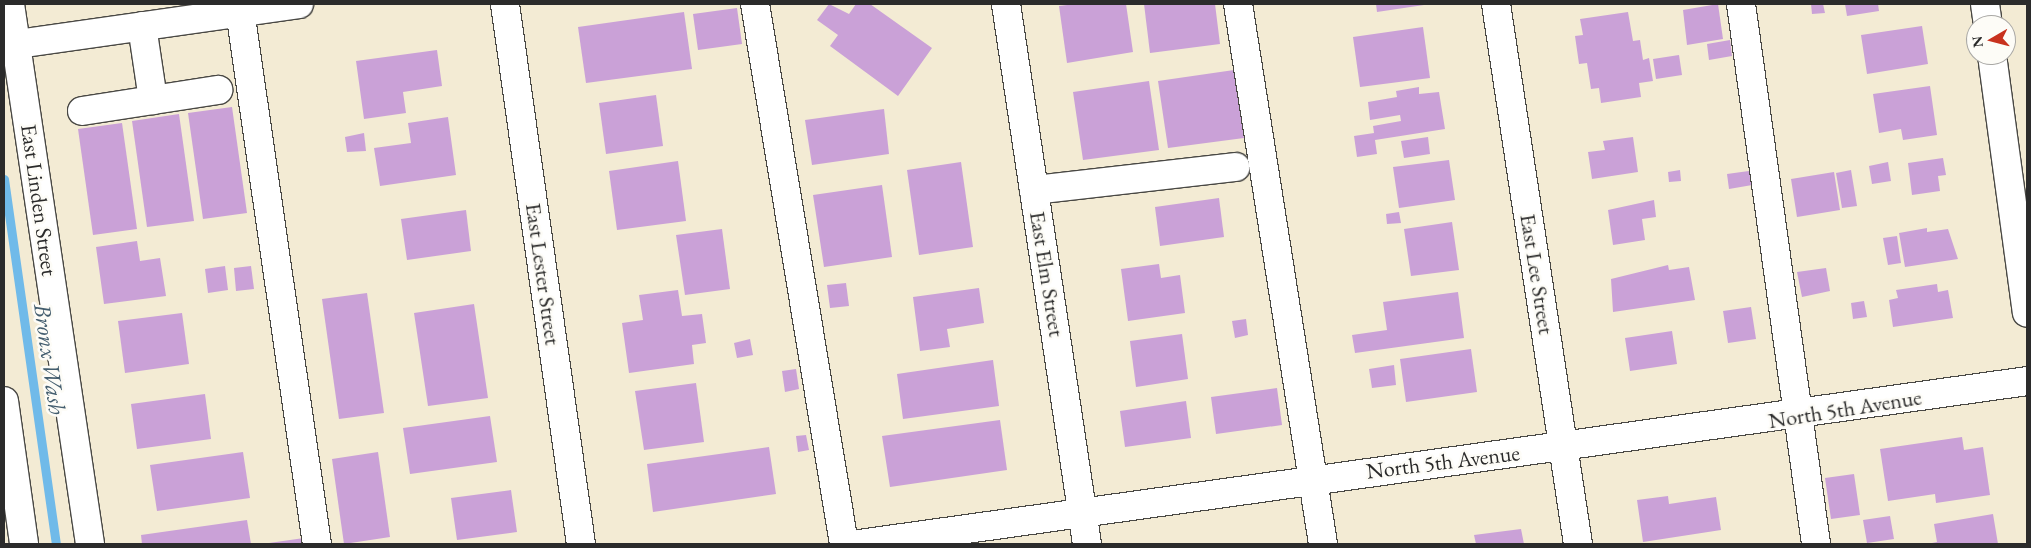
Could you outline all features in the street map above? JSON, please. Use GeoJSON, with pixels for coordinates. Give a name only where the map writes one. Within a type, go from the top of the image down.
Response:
{"type":"FeatureCollection","features":[{"type":"Feature","properties":{"kind":"street","name":"East Linden Street"},"geometry":{"type":"LineString","coordinates":[[10,4],[10,45],[90,544]]}},
{"type":"Feature","properties":{"kind":"street"},"geometry":{"type":"LineString","coordinates":[[10,45],[142,26],[239,8],[299,4]]}},
{"type":"Feature","properties":{"kind":"street","name":"East Lester Street"},"geometry":{"type":"LineString","coordinates":[[505,4],[581,544]]}},
{"type":"Feature","properties":{"kind":"street"},"geometry":{"type":"LineString","coordinates":[[755,4],[844,544]]}},
{"type":"Feature","properties":{"kind":"street","name":"East Elm Street"},"geometry":{"type":"LineString","coordinates":[[1006,4],[1088,544]]}},
{"type":"Feature","properties":{"kind":"street"},"geometry":{"type":"LineString","coordinates":[[1238,4],[1323,544]]}},
{"type":"Feature","properties":{"kind":"street","name":"East Lee Street"},"geometry":{"type":"LineString","coordinates":[[1496,4],[1578,544]]}},
{"type":"Feature","properties":{"kind":"street"},"geometry":{"type":"LineString","coordinates":[[1741,4],[1816,544]]}},
{"type":"Feature","properties":{"kind":"street"},"geometry":{"type":"LineString","coordinates":[[239,8],[317,544]]}},
{"type":"Feature","properties":{"kind":"street"},"geometry":{"type":"LineString","coordinates":[[142,26],[152,100]]}},
{"type":"Feature","properties":{"kind":"street"},"geometry":{"type":"LineString","coordinates":[[1993,65],[2027,313]]}},
{"type":"Feature","properties":{"kind":"street"},"geometry":{"type":"LineString","coordinates":[[82,110],[218,90]]}},
{"type":"Feature","properties":{"kind":"street"},"geometry":{"type":"LineString","coordinates":[[1034,190],[1236,166]]}},
{"type":"Feature","properties":{"kind":"street","name":"North 5th Avenue"},"geometry":{"type":"LineString","coordinates":[[859,544],[1313,477],[1564,449],[2027,381]]}},
{"type":"Feature","properties":{"kind":"street"},"geometry":{"type":"LineString","coordinates":[[4,400],[24,544]]}},
{"type":"Feature","properties":{"kind":"building"},"geometry":{"type":"Polygon","coordinates":[[[829,4],[849,14],[856,4],[870,4],[932,48],[898,96],[830,46],[838,35],[817,20],[829,4]]]}},
{"type":"Feature","properties":{"kind":"building"},"geometry":{"type":"Polygon","coordinates":[[[1075,4],[1126,4],[1133,52],[1067,63],[1059,6],[1075,4]]]}},
{"type":"Feature","properties":{"kind":"building"},"geometry":{"type":"Polygon","coordinates":[[[1144,4],[1215,4],[1220,44],[1150,53],[1144,4]]]}},
{"type":"Feature","properties":{"kind":"building"},"geometry":{"type":"Polygon","coordinates":[[[1376,4],[1424,4],[1424,5],[1377,12],[1376,4]]]}},
{"type":"Feature","properties":{"kind":"building"},"geometry":{"type":"Polygon","coordinates":[[[1718,4],[1723,39],[1687,45],[1683,10],[1718,4]]]}},
{"type":"Feature","properties":{"kind":"building"},"geometry":{"type":"Polygon","coordinates":[[[1811,4],[1823,4],[1825,13],[1812,14],[1811,4]]]}},
{"type":"Feature","properties":{"kind":"building"},"geometry":{"type":"Polygon","coordinates":[[[1845,4],[1878,4],[1879,11],[1847,16],[1845,4]]]}},
{"type":"Feature","properties":{"kind":"building"},"geometry":{"type":"Polygon","coordinates":[[[737,8],[742,44],[698,50],[693,14],[737,8]]]}},
{"type":"Feature","properties":{"kind":"building"},"geometry":{"type":"Polygon","coordinates":[[[684,12],[692,69],[586,83],[578,27],[684,12]]]}},
{"type":"Feature","properties":{"kind":"building"},"geometry":{"type":"Polygon","coordinates":[[[1628,12],[1633,41],[1640,40],[1643,60],[1649,58],[1653,81],[1639,83],[1641,97],[1601,103],[1599,88],[1591,89],[1587,63],[1579,64],[1575,36],[1583,35],[1580,19],[1628,12]]]}},
{"type":"Feature","properties":{"kind":"building"},"geometry":{"type":"Polygon","coordinates":[[[1922,26],[1928,64],[1867,74],[1861,35],[1922,26]]]}},
{"type":"Feature","properties":{"kind":"building"},"geometry":{"type":"Polygon","coordinates":[[[1423,27],[1430,78],[1360,87],[1353,37],[1423,27]]]}},
{"type":"Feature","properties":{"kind":"building"},"geometry":{"type":"Polygon","coordinates":[[[1730,40],[1732,56],[1709,60],[1707,44],[1730,40]]]}},
{"type":"Feature","properties":{"kind":"building"},"geometry":{"type":"Polygon","coordinates":[[[437,50],[442,86],[403,92],[406,113],[364,119],[356,61],[437,50]]]}},
{"type":"Feature","properties":{"kind":"building"},"geometry":{"type":"Polygon","coordinates":[[[1679,55],[1682,75],[1656,79],[1653,59],[1679,55]]]}},
{"type":"Feature","properties":{"kind":"building"},"geometry":{"type":"Polygon","coordinates":[[[1234,70],[1244,138],[1168,148],[1158,81],[1234,70]]]}},
{"type":"Feature","properties":{"kind":"building"},"geometry":{"type":"Polygon","coordinates":[[[1149,81],[1159,150],[1083,160],[1073,92],[1149,81]]]}},
{"type":"Feature","properties":{"kind":"building"},"geometry":{"type":"Polygon","coordinates":[[[1930,86],[1937,135],[1903,140],[1901,129],[1879,133],[1873,94],[1930,86]]]}},
{"type":"Feature","properties":{"kind":"building"},"geometry":{"type":"Polygon","coordinates":[[[1419,87],[1419,94],[1439,92],[1445,129],[1375,140],[1377,154],[1357,157],[1354,136],[1374,133],[1373,126],[1401,121],[1400,115],[1370,120],[1368,102],[1397,97],[1396,91],[1419,87]]]}},
{"type":"Feature","properties":{"kind":"building"},"geometry":{"type":"Polygon","coordinates":[[[656,95],[663,146],[606,154],[599,103],[656,95]]]}},
{"type":"Feature","properties":{"kind":"building"},"geometry":{"type":"Polygon","coordinates":[[[232,107],[247,213],[203,219],[188,113],[232,107]]]}},
{"type":"Feature","properties":{"kind":"building"},"geometry":{"type":"Polygon","coordinates":[[[884,109],[889,154],[812,165],[805,120],[884,109]]]}},
{"type":"Feature","properties":{"kind":"building"},"geometry":{"type":"Polygon","coordinates":[[[179,114],[194,221],[147,227],[132,121],[179,114]]]}},
{"type":"Feature","properties":{"kind":"building"},"geometry":{"type":"Polygon","coordinates":[[[448,117],[456,175],[380,186],[374,148],[411,143],[408,123],[448,117]]]}},
{"type":"Feature","properties":{"kind":"building"},"geometry":{"type":"Polygon","coordinates":[[[122,123],[137,229],[93,235],[78,129],[122,123]]]}},
{"type":"Feature","properties":{"kind":"building"},"geometry":{"type":"Polygon","coordinates":[[[364,133],[366,151],[347,152],[345,137],[364,133]]]}},
{"type":"Feature","properties":{"kind":"building"},"geometry":{"type":"Polygon","coordinates":[[[1428,137],[1430,154],[1404,158],[1401,141],[1428,137]]]}},
{"type":"Feature","properties":{"kind":"building"},"geometry":{"type":"Polygon","coordinates":[[[1633,137],[1638,172],[1592,179],[1588,152],[1605,150],[1603,141],[1633,137]]]}},
{"type":"Feature","properties":{"kind":"building"},"geometry":{"type":"Polygon","coordinates":[[[1943,158],[1946,175],[1938,176],[1940,191],[1912,195],[1908,163],[1943,158]]]}},
{"type":"Feature","properties":{"kind":"building"},"geometry":{"type":"Polygon","coordinates":[[[1449,160],[1455,200],[1399,208],[1393,167],[1449,160]]]}},
{"type":"Feature","properties":{"kind":"building"},"geometry":{"type":"Polygon","coordinates":[[[678,161],[686,221],[617,230],[609,171],[678,161]]]}},
{"type":"Feature","properties":{"kind":"building"},"geometry":{"type":"Polygon","coordinates":[[[961,162],[973,247],[919,255],[907,170],[961,162]]]}},
{"type":"Feature","properties":{"kind":"building"},"geometry":{"type":"Polygon","coordinates":[[[1888,162],[1891,181],[1872,184],[1869,166],[1888,162]]]}},
{"type":"Feature","properties":{"kind":"building"},"geometry":{"type":"Polygon","coordinates":[[[1680,170],[1681,181],[1669,182],[1668,172],[1680,170]]]}},
{"type":"Feature","properties":{"kind":"building"},"geometry":{"type":"Polygon","coordinates":[[[1756,170],[1758,184],[1729,189],[1727,174],[1756,170]]]}},
{"type":"Feature","properties":{"kind":"building"},"geometry":{"type":"Polygon","coordinates":[[[1851,170],[1857,206],[1842,208],[1836,173],[1851,170]]]}},
{"type":"Feature","properties":{"kind":"building"},"geometry":{"type":"Polygon","coordinates":[[[1834,172],[1840,210],[1797,217],[1791,179],[1834,172]]]}},
{"type":"Feature","properties":{"kind":"building"},"geometry":{"type":"Polygon","coordinates":[[[882,185],[892,257],[824,267],[813,195],[882,185]]]}},
{"type":"Feature","properties":{"kind":"building"},"geometry":{"type":"Polygon","coordinates":[[[1219,198],[1224,237],[1160,246],[1155,207],[1219,198]]]}},
{"type":"Feature","properties":{"kind":"building"},"geometry":{"type":"Polygon","coordinates":[[[1654,200],[1656,217],[1642,219],[1645,240],[1613,245],[1608,210],[1654,200]]]}},
{"type":"Feature","properties":{"kind":"building"},"geometry":{"type":"Polygon","coordinates":[[[466,210],[471,251],[407,260],[401,219],[466,210]]]}},
{"type":"Feature","properties":{"kind":"building"},"geometry":{"type":"Polygon","coordinates":[[[1399,212],[1401,223],[1387,224],[1386,214],[1399,212]]]}},
{"type":"Feature","properties":{"kind":"building"},"geometry":{"type":"Polygon","coordinates":[[[1452,222],[1459,270],[1411,276],[1404,229],[1452,222]]]}},
{"type":"Feature","properties":{"kind":"building"},"geometry":{"type":"Polygon","coordinates":[[[1927,228],[1927,232],[1948,229],[1958,259],[1905,267],[1899,233],[1927,228]]]}},
{"type":"Feature","properties":{"kind":"building"},"geometry":{"type":"Polygon","coordinates":[[[722,229],[730,289],[685,295],[676,235],[722,229]]]}},
{"type":"Feature","properties":{"kind":"building"},"geometry":{"type":"Polygon","coordinates":[[[1897,236],[1901,263],[1888,265],[1883,238],[1897,236]]]}},
{"type":"Feature","properties":{"kind":"building"},"geometry":{"type":"Polygon","coordinates":[[[137,241],[140,261],[160,258],[166,296],[104,304],[96,247],[137,241]]]}},
{"type":"Feature","properties":{"kind":"building"},"geometry":{"type":"Polygon","coordinates":[[[1159,264],[1161,278],[1180,275],[1185,313],[1128,321],[1121,269],[1159,264]]]}},
{"type":"Feature","properties":{"kind":"building"},"geometry":{"type":"Polygon","coordinates":[[[1668,265],[1669,270],[1689,267],[1695,300],[1613,312],[1611,279],[1668,265]]]}},
{"type":"Feature","properties":{"kind":"building"},"geometry":{"type":"Polygon","coordinates":[[[225,266],[228,290],[208,293],[205,269],[225,266]]]}},
{"type":"Feature","properties":{"kind":"building"},"geometry":{"type":"Polygon","coordinates":[[[251,266],[254,289],[236,291],[234,268],[251,266]]]}},
{"type":"Feature","properties":{"kind":"building"},"geometry":{"type":"Polygon","coordinates":[[[1826,268],[1830,291],[1802,297],[1797,272],[1826,268]]]}},
{"type":"Feature","properties":{"kind":"building"},"geometry":{"type":"Polygon","coordinates":[[[846,283],[849,306],[830,308],[827,285],[846,283]]]}},
{"type":"Feature","properties":{"kind":"building"},"geometry":{"type":"Polygon","coordinates":[[[1937,284],[1938,292],[1948,290],[1953,318],[1893,327],[1889,300],[1898,298],[1896,290],[1937,284]]]}},
{"type":"Feature","properties":{"kind":"building"},"geometry":{"type":"Polygon","coordinates":[[[979,288],[984,323],[947,329],[950,347],[920,351],[913,297],[979,288]]]}},
{"type":"Feature","properties":{"kind":"building"},"geometry":{"type":"Polygon","coordinates":[[[678,290],[682,316],[702,314],[706,343],[692,345],[694,364],[629,373],[622,323],[643,320],[639,295],[678,290]]]}},
{"type":"Feature","properties":{"kind":"building"},"geometry":{"type":"Polygon","coordinates":[[[1458,292],[1464,338],[1355,353],[1352,335],[1387,330],[1383,302],[1458,292]]]}},
{"type":"Feature","properties":{"kind":"building"},"geometry":{"type":"Polygon","coordinates":[[[367,293],[384,413],[339,419],[322,299],[367,293]]]}},
{"type":"Feature","properties":{"kind":"building"},"geometry":{"type":"Polygon","coordinates":[[[1864,301],[1867,317],[1853,319],[1851,303],[1864,301]]]}},
{"type":"Feature","properties":{"kind":"building"},"geometry":{"type":"Polygon","coordinates":[[[474,304],[488,398],[428,406],[414,313],[474,304]]]}},
{"type":"Feature","properties":{"kind":"building"},"geometry":{"type":"Polygon","coordinates":[[[1751,307],[1756,339],[1728,343],[1723,311],[1751,307]]]}},
{"type":"Feature","properties":{"kind":"building"},"geometry":{"type":"Polygon","coordinates":[[[182,313],[189,364],[125,373],[118,321],[182,313]]]}},
{"type":"Feature","properties":{"kind":"building"},"geometry":{"type":"Polygon","coordinates":[[[1246,319],[1248,335],[1235,338],[1232,321],[1246,319]]]}},
{"type":"Feature","properties":{"kind":"building"},"geometry":{"type":"Polygon","coordinates":[[[1672,331],[1677,364],[1630,371],[1625,338],[1672,331]]]}},
{"type":"Feature","properties":{"kind":"building"},"geometry":{"type":"Polygon","coordinates":[[[1182,334],[1188,379],[1136,387],[1130,341],[1182,334]]]}},
{"type":"Feature","properties":{"kind":"building"},"geometry":{"type":"Polygon","coordinates":[[[750,339],[753,355],[737,358],[734,343],[750,339]]]}},
{"type":"Feature","properties":{"kind":"building"},"geometry":{"type":"Polygon","coordinates":[[[1471,349],[1477,392],[1406,402],[1400,359],[1471,349]]]}},
{"type":"Feature","properties":{"kind":"building"},"geometry":{"type":"Polygon","coordinates":[[[993,360],[999,406],[903,419],[897,374],[993,360]]]}},
{"type":"Feature","properties":{"kind":"building"},"geometry":{"type":"Polygon","coordinates":[[[1394,365],[1396,385],[1372,388],[1369,369],[1394,365]]]}},
{"type":"Feature","properties":{"kind":"building"},"geometry":{"type":"Polygon","coordinates":[[[796,369],[799,389],[785,392],[782,371],[796,369]]]}},
{"type":"Feature","properties":{"kind":"building"},"geometry":{"type":"Polygon","coordinates":[[[696,383],[704,442],[644,450],[635,391],[696,383]]]}},
{"type":"Feature","properties":{"kind":"building"},"geometry":{"type":"Polygon","coordinates":[[[1277,388],[1282,425],[1216,434],[1211,397],[1277,388]]]}},
{"type":"Feature","properties":{"kind":"building"},"geometry":{"type":"Polygon","coordinates":[[[205,394],[211,439],[137,449],[131,404],[205,394]]]}},
{"type":"Feature","properties":{"kind":"building"},"geometry":{"type":"Polygon","coordinates":[[[1186,401],[1191,438],[1125,447],[1120,411],[1186,401]]]}},
{"type":"Feature","properties":{"kind":"building"},"geometry":{"type":"Polygon","coordinates":[[[490,416],[497,462],[410,474],[403,428],[490,416]]]}},
{"type":"Feature","properties":{"kind":"building"},"geometry":{"type":"Polygon","coordinates":[[[1000,420],[1007,470],[890,487],[882,436],[1000,420]]]}},
{"type":"Feature","properties":{"kind":"building"},"geometry":{"type":"Polygon","coordinates":[[[806,435],[809,450],[798,452],[796,436],[806,435]]]}},
{"type":"Feature","properties":{"kind":"building"},"geometry":{"type":"Polygon","coordinates":[[[1962,437],[1964,450],[1983,447],[1990,495],[1936,503],[1935,494],[1888,501],[1880,449],[1962,437]]]}},
{"type":"Feature","properties":{"kind":"building"},"geometry":{"type":"Polygon","coordinates":[[[769,447],[776,494],[653,512],[647,464],[769,447]]]}},
{"type":"Feature","properties":{"kind":"building"},"geometry":{"type":"Polygon","coordinates":[[[243,452],[250,498],[157,511],[150,465],[243,452]]]}},
{"type":"Feature","properties":{"kind":"building"},"geometry":{"type":"Polygon","coordinates":[[[378,452],[390,537],[344,544],[332,459],[378,452]]]}},
{"type":"Feature","properties":{"kind":"building"},"geometry":{"type":"Polygon","coordinates":[[[1854,474],[1860,515],[1831,519],[1825,478],[1854,474]]]}},
{"type":"Feature","properties":{"kind":"building"},"geometry":{"type":"Polygon","coordinates":[[[511,490],[517,532],[457,540],[451,498],[511,490]]]}},
{"type":"Feature","properties":{"kind":"building"},"geometry":{"type":"Polygon","coordinates":[[[1668,496],[1669,504],[1716,497],[1721,530],[1643,542],[1637,500],[1668,496]]]}},
{"type":"Feature","properties":{"kind":"building"},"geometry":{"type":"Polygon","coordinates":[[[1993,514],[1998,544],[1927,544],[1937,542],[1934,524],[1993,514]]]}},
{"type":"Feature","properties":{"kind":"building"},"geometry":{"type":"Polygon","coordinates":[[[1890,516],[1894,539],[1867,543],[1863,520],[1890,516]]]}},
{"type":"Feature","properties":{"kind":"building"},"geometry":{"type":"Polygon","coordinates":[[[247,520],[251,544],[142,544],[141,535],[247,520]]]}},
{"type":"Feature","properties":{"kind":"building"},"geometry":{"type":"Polygon","coordinates":[[[1521,529],[1524,544],[1476,544],[1474,535],[1521,529]]]}},
{"type":"Feature","properties":{"kind":"building"},"geometry":{"type":"Polygon","coordinates":[[[304,538],[304,544],[269,544],[269,543],[304,538]]]}},
{"type":"Feature","properties":{"kind":"waterway","name":"Bronx Wash"},"geometry":{"type":"LineString","coordinates":[[4,179],[56,544]]}}]}
